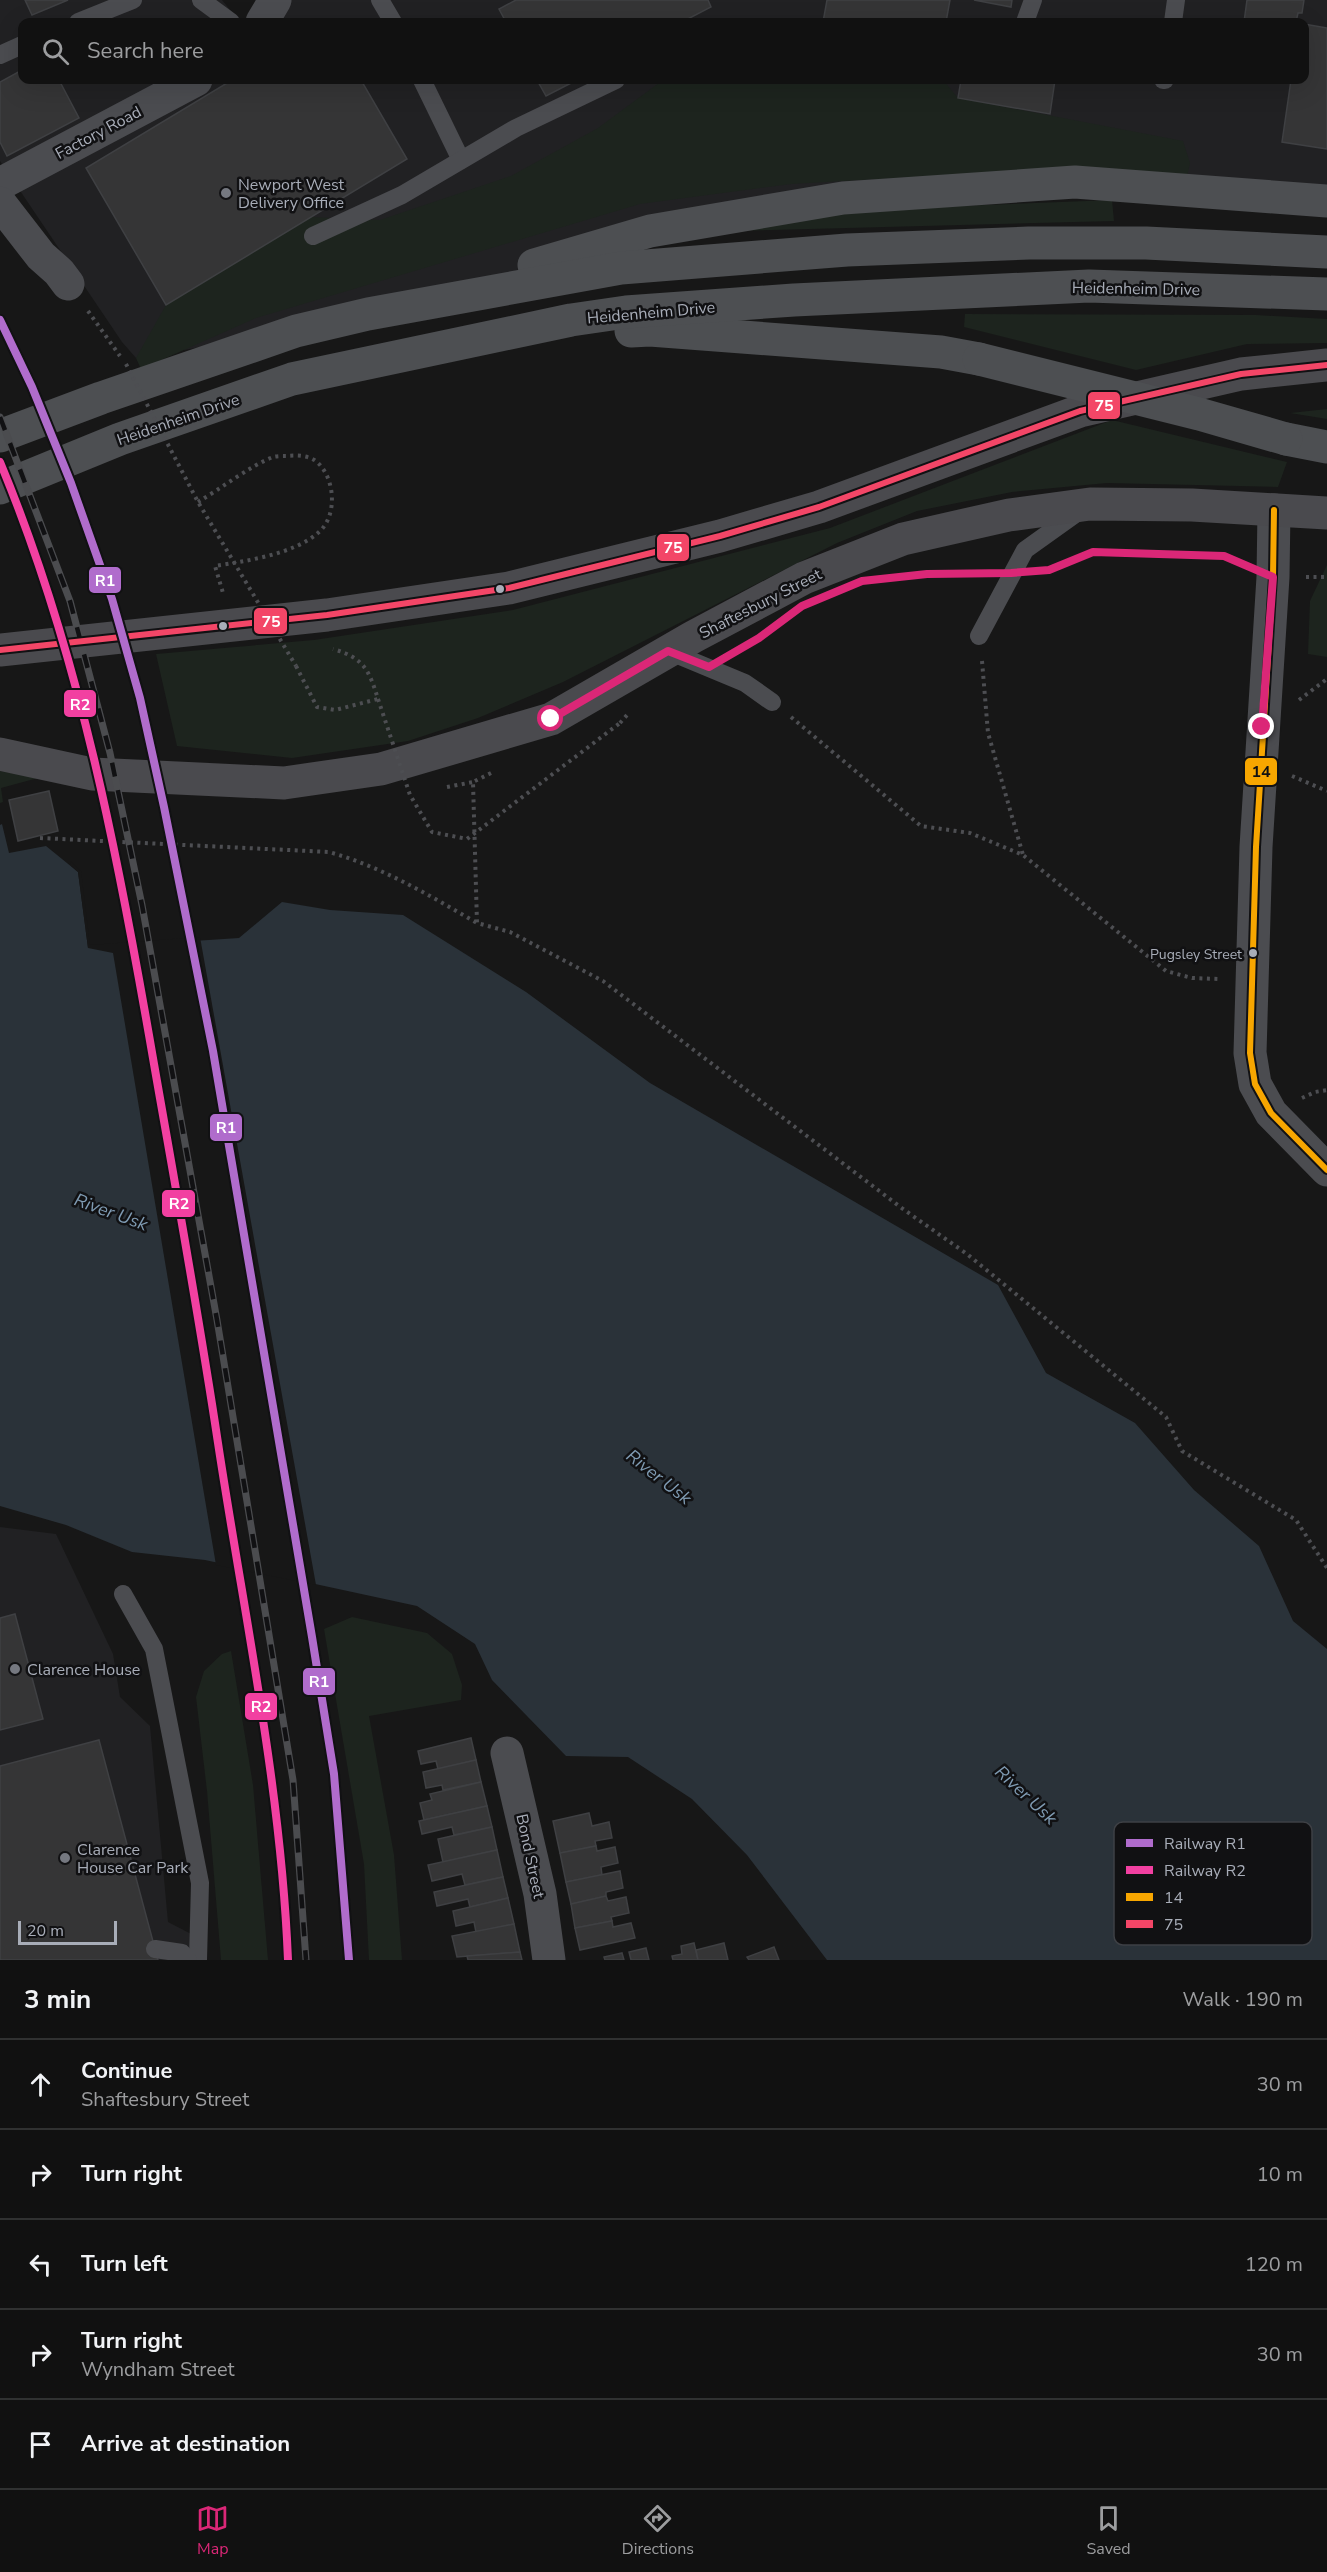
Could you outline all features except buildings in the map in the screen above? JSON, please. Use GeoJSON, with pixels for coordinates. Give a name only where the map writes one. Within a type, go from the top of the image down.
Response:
{"type":"FeatureCollection","features":[{"type":"Feature","properties":{"kind":"main road"},"geometry":{"type":"LineString","coordinates":[[368,314],[650,231],[843,198],[1075,182],[1327,201]]}},
{"type":"Feature","properties":{"kind":"main road"},"geometry":{"type":"LineString","coordinates":[[0,436],[101,398],[296,331],[368,314],[621,268],[847,250],[1029,243],[1146,243],[1327,252]]}},
{"type":"Feature","properties":{"kind":"main road","name":"Heidenheim Drive"},"geometry":{"type":"LineString","coordinates":[[0,488],[120,439],[292,379],[571,320],[626,312],[794,300],[1089,286],[1327,294]]}},
{"type":"Feature","properties":{"kind":"main road"},"geometry":{"type":"LineString","coordinates":[[480,339],[650,330],[941,352],[979,359],[1199,414],[1286,439],[1327,447]]}},
{"type":"Feature","properties":{"kind":"main road"},"geometry":{"type":"LineString","coordinates":[[0,650],[327,615],[508,588],[720,536],[819,507],[1080,411],[1241,374],[1327,365]]}},
{"type":"Feature","properties":{"kind":"main road","name":"Shaftesbury Street"},"geometry":{"type":"LineString","coordinates":[[0,754],[92,774],[272,783],[381,769],[551,719],[668,651],[804,578],[903,539],[1009,515],[1090,504],[1192,505],[1327,513]]}},
{"type":"Feature","properties":{"kind":"street"},"geometry":{"type":"LineString","coordinates":[[264,18],[275,0]]}},
{"type":"Feature","properties":{"kind":"street","name":"Factory Road"},"geometry":{"type":"LineString","coordinates":[[0,184],[188,84]]}},
{"type":"Feature","properties":{"kind":"street"},"geometry":{"type":"LineString","coordinates":[[0,203],[41,256],[59,272],[68,284]]}},
{"type":"Feature","properties":{"kind":"street"},"geometry":{"type":"LineString","coordinates":[[1274,510],[1273,577],[1262,727],[1250,1053],[1254,1084],[1271,1113],[1327,1170]]}},
{"type":"Feature","properties":{"kind":"street","name":"Bond Street"},"geometry":{"type":"LineString","coordinates":[[507,1753],[540,1894],[549,1960]]}},
{"type":"Feature","properties":{"kind":"lane"},"geometry":{"type":"LineString","coordinates":[[88,18],[133,0]]}},
{"type":"Feature","properties":{"kind":"lane"},"geometry":{"type":"LineString","coordinates":[[201,0],[226,18]]}},
{"type":"Feature","properties":{"kind":"lane"},"geometry":{"type":"LineString","coordinates":[[380,0],[391,18]]}},
{"type":"Feature","properties":{"kind":"lane"},"geometry":{"type":"LineString","coordinates":[[1026,18],[1033,0]]}},
{"type":"Feature","properties":{"kind":"lane"},"geometry":{"type":"LineString","coordinates":[[1174,18],[1176,0]]}},
{"type":"Feature","properties":{"kind":"lane"},"geometry":{"type":"LineString","coordinates":[[0,55],[18,47]]}},
{"type":"Feature","properties":{"kind":"lane"},"geometry":{"type":"LineString","coordinates":[[425,84],[461,160]]}},
{"type":"Feature","properties":{"kind":"lane"},"geometry":{"type":"LineString","coordinates":[[313,236],[402,195],[516,128],[608,84]]}},
{"type":"Feature","properties":{"kind":"lane"},"geometry":{"type":"LineString","coordinates":[[979,636],[1025,550],[1090,504]]}},
{"type":"Feature","properties":{"kind":"lane"},"geometry":{"type":"LineString","coordinates":[[668,651],[745,683],[772,702]]}},
{"type":"Feature","properties":{"kind":"lane"},"geometry":{"type":"LineString","coordinates":[[123,1594],[154,1649],[200,1883],[198,1960]]}},
{"type":"Feature","properties":{"kind":"lane"},"geometry":{"type":"LineString","coordinates":[[155,1949],[182,1953],[188,1960]]}},
{"type":"Feature","properties":{"kind":"path"},"geometry":{"type":"LineString","coordinates":[[68,284],[126,364],[198,502],[296,666],[317,707],[335,710],[378,699]]}},
{"type":"Feature","properties":{"kind":"path"},"geometry":{"type":"LineString","coordinates":[[198,502],[274,456],[297,455],[316,460],[333,490],[330,513],[321,531],[299,545],[247,561],[215,566],[232,625]]}},
{"type":"Feature","properties":{"kind":"path"},"geometry":{"type":"LineString","coordinates":[[895,577],[1049,570],[1093,552],[1224,556],[1273,577]]}},
{"type":"Feature","properties":{"kind":"path"},"geometry":{"type":"LineString","coordinates":[[979,636],[988,733],[1023,855]]}},
{"type":"Feature","properties":{"kind":"path"},"geometry":{"type":"LineString","coordinates":[[327,648],[351,654],[366,667],[410,795],[432,832],[467,839],[620,723],[634,707]]}},
{"type":"Feature","properties":{"kind":"path"},"geometry":{"type":"LineString","coordinates":[[772,702],[921,825],[970,833],[1023,855],[1166,971],[1192,978],[1252,981]]}},
{"type":"Feature","properties":{"kind":"path"},"geometry":{"type":"LineString","coordinates":[[619,713],[627,710]]}},
{"type":"Feature","properties":{"kind":"path"},"geometry":{"type":"LineString","coordinates":[[477,923],[472,782],[494,772]]}},
{"type":"Feature","properties":{"kind":"path"},"geometry":{"type":"LineString","coordinates":[[40,838],[329,852],[355,860],[419,889],[477,923],[510,932],[603,981],[903,1209],[967,1254],[1166,1417],[1182,1451],[1296,1520],[1327,1568]]}},
{"type":"Feature","properties":{"kind":"shaded area"},"geometry":{"type":"Polygon","coordinates":[[[0,0],[222,0],[237,18],[18,18],[18,84],[1309,84],[1309,18],[264,18],[275,0],[1327,0],[1327,201],[1075,182],[650,231],[368,314],[296,331],[136,358],[122,342],[0,161],[0,0]]]}},
{"type":"Feature","properties":{"kind":"shaded area"},"geometry":{"type":"Polygon","coordinates":[[[658,84],[946,84],[958,98],[1183,141],[1190,163],[1187,177],[1005,172],[791,184],[640,204],[256,318],[141,369],[136,358],[166,305],[311,217],[380,220],[511,176],[598,128],[658,84]]]}},
{"type":"Feature","properties":{"kind":"shaded area"},"geometry":{"type":"Polygon","coordinates":[[[1112,200],[1114,221],[732,231],[768,220],[931,207],[1112,200]]]}},
{"type":"Feature","properties":{"kind":"shaded area"},"geometry":{"type":"Polygon","coordinates":[[[965,314],[1256,315],[1327,319],[1327,343],[1247,344],[1136,370],[964,327],[965,314]]]}},
{"type":"Feature","properties":{"kind":"shaded area"},"geometry":{"type":"Polygon","coordinates":[[[1327,409],[1327,419],[1290,413],[1327,409]]]}},
{"type":"Feature","properties":{"kind":"shaded area"},"geometry":{"type":"Polygon","coordinates":[[[1112,420],[1287,462],[1278,487],[1107,483],[1012,492],[917,511],[837,543],[563,682],[478,718],[408,741],[292,758],[177,746],[156,654],[314,640],[513,610],[830,528],[1112,420]]]}},
{"type":"Feature","properties":{"kind":"shaded area"},"geometry":{"type":"Polygon","coordinates":[[[1327,565],[1327,657],[1308,654],[1310,601],[1327,565]]]}},
{"type":"Feature","properties":{"kind":"shaded area"},"geometry":{"type":"Polygon","coordinates":[[[0,771],[38,778],[1,788],[3,802],[0,803],[0,771]]]}},
{"type":"Feature","properties":{"kind":"shaded area"},"geometry":{"type":"Polygon","coordinates":[[[0,1527],[56,1534],[113,1654],[120,1697],[150,1726],[168,1922],[199,1938],[198,1960],[0,1960],[0,1527]]]}},
{"type":"Feature","properties":{"kind":"shaded area"},"geometry":{"type":"Polygon","coordinates":[[[352,1617],[427,1633],[452,1654],[462,1685],[461,1700],[369,1716],[394,1855],[402,1960],[369,1960],[364,1864],[324,1629],[352,1617]]]}},
{"type":"Feature","properties":{"kind":"shaded area"},"geometry":{"type":"Polygon","coordinates":[[[231,1651],[253,1785],[268,1960],[221,1960],[207,1791],[196,1697],[204,1671],[222,1654],[231,1651]]]}},
{"type":"Feature","properties":{"kind":"water","name":"River Usk"},"geometry":{"type":"Polygon","coordinates":[[[2,824],[9,853],[46,846],[78,872],[88,948],[239,938],[282,902],[330,910],[403,915],[526,992],[650,1083],[998,1285],[1046,1373],[1135,1423],[1194,1490],[1259,1546],[1293,1621],[1327,1649],[1327,1960],[827,1960],[747,1855],[692,1799],[628,1757],[566,1756],[492,1680],[475,1644],[417,1606],[205,1560],[132,1552],[66,1525],[0,1506],[0,825],[2,824]]]}},
{"type":"Feature","properties":{"kind":"pier"},"geometry":{"type":"Polygon","coordinates":[[[70,861],[81,871],[90,945],[200,937],[316,1585],[216,1565],[113,953],[88,948],[78,872],[71,866],[70,861]]]}},
{"type":"Feature","properties":{"kind":"railway"},"geometry":{"type":"LineString","coordinates":[[0,417],[70,601],[110,753],[142,905],[217,1320],[293,1780],[306,1960]]}},
{"type":"Feature","properties":{"kind":"railway"},"geometry":{"type":"LineString","coordinates":[[0,462],[53,608],[75,683],[111,834],[141,987],[195,1300],[270,1765],[278,1830],[288,1960]]}},
{"type":"Feature","properties":{"kind":"rail line","name":"R1"},"geometry":{"type":"LineString","coordinates":[[0,320],[32,387],[71,483],[112,599],[140,698],[164,807],[213,1051],[334,1774],[349,1960]]}},
{"type":"Feature","properties":{"kind":"rail line","name":"R2"},"geometry":{"type":"LineString","coordinates":[[0,462],[53,608],[75,683],[111,834],[141,987],[195,1300],[270,1765],[278,1830],[288,1960]]}},
{"type":"Feature","properties":{"kind":"transit line","name":"75"},"geometry":{"type":"LineString","coordinates":[[0,650],[327,615],[509,588],[720,536],[819,507],[1080,411],[1241,374],[1327,365]]}},
{"type":"Feature","properties":{"kind":"transit line","name":"14"},"geometry":{"type":"LineString","coordinates":[[1274,510],[1273,577],[1256,847],[1250,1053],[1255,1084],[1271,1113],[1327,1170]]}},
{"type":"Feature","properties":{"kind":"place","name":"Newport West Delivery Office"},"geometry":{"type":"Point","coordinates":[226,193]}},
{"type":"Feature","properties":{"kind":"place","name":"Pugsley Street"},"geometry":{"type":"Point","coordinates":[1253,953]}},
{"type":"Feature","properties":{"kind":"place","name":"Clarence House"},"geometry":{"type":"Point","coordinates":[15,1669]}},
{"type":"Feature","properties":{"kind":"place","name":"Clarence House Car Park"},"geometry":{"type":"Point","coordinates":[65,1858]}},
{"type":"Feature","properties":{"kind":"route"},"geometry":{"type":"LineString","coordinates":[[551,719],[668,651],[709,667],[759,638],[802,606],[862,581],[927,574],[1049,570],[1093,552],[1224,556],[1273,577],[1262,727]]}}]}
